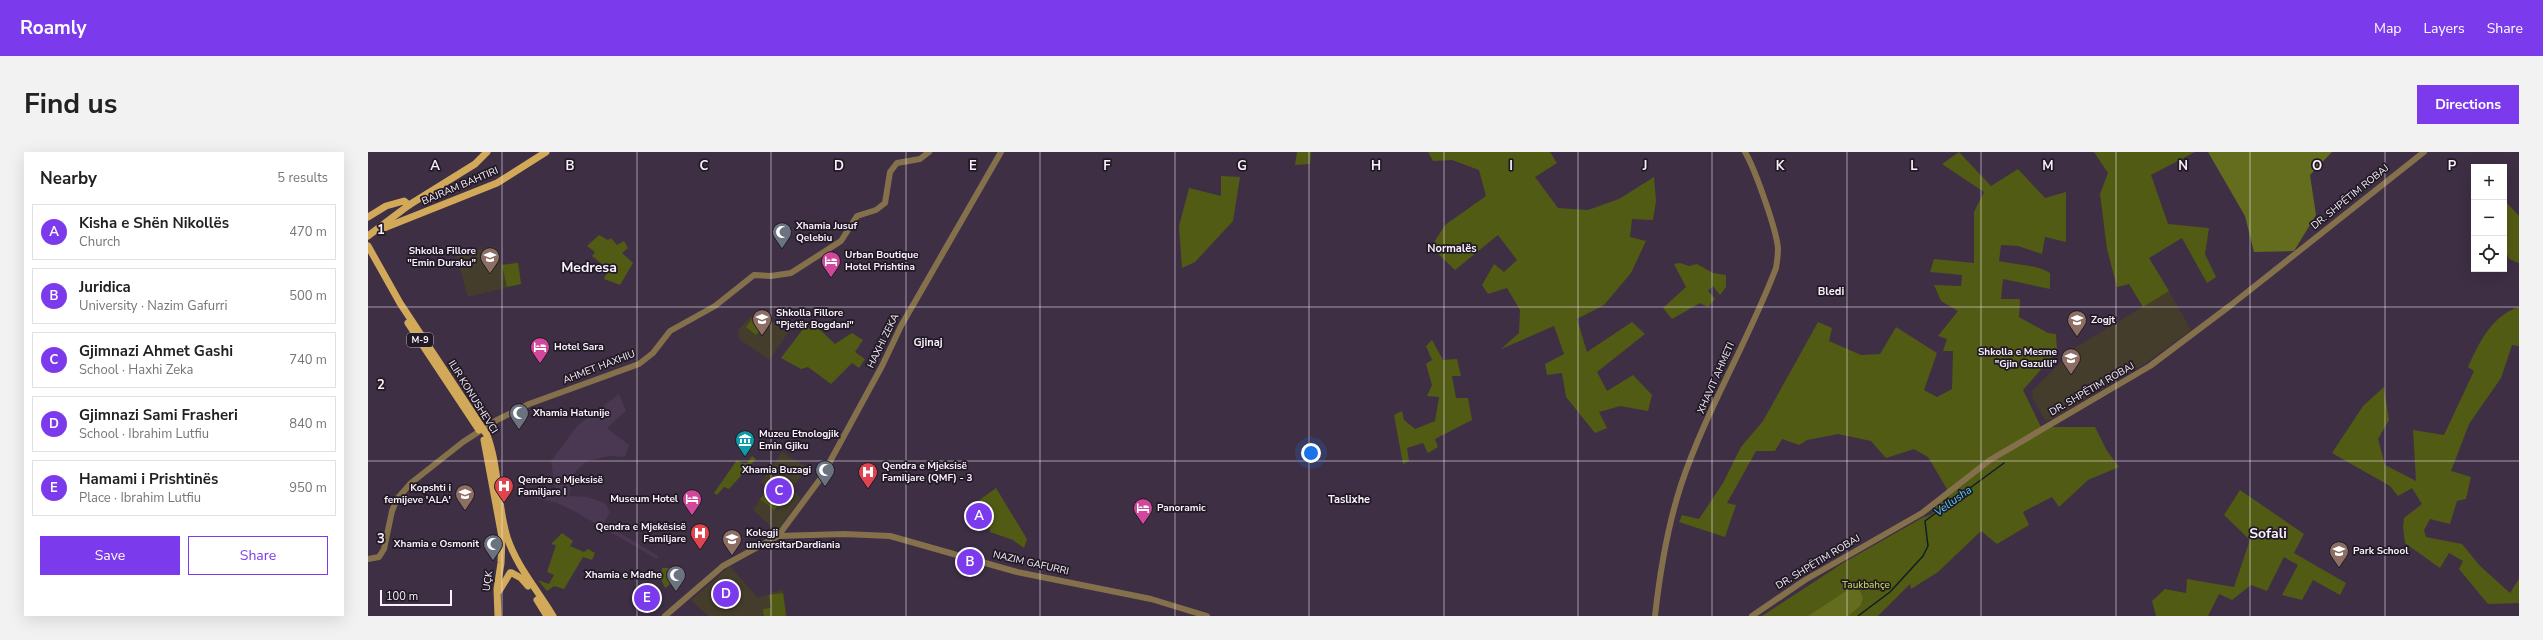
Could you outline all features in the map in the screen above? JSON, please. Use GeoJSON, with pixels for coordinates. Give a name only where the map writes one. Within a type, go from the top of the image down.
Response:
{"type":"FeatureCollection","features":[{"type":"Feature","properties":{"kind":"main road"},"geometry":{"type":"LineString","coordinates":[[368,236],[379,230],[409,205],[475,164],[486,152]]}},
{"type":"Feature","properties":{"kind":"main road","name":"BAJRAM BAHTIRI"},"geometry":{"type":"LineString","coordinates":[[379,230],[497,183],[546,152]]}},
{"type":"Feature","properties":{"kind":"main road"},"geometry":{"type":"LineString","coordinates":[[368,217],[394,202],[404,201],[409,205]]}},
{"type":"Feature","properties":{"kind":"main road","name":"ILIR KONUSHEVCI"},"geometry":{"type":"LineString","coordinates":[[368,246],[400,303],[483,428],[492,450],[507,536],[516,560]]}},
{"type":"Feature","properties":{"kind":"main road","name":"ILIR KONUSHEVCI"},"geometry":{"type":"LineString","coordinates":[[483,428],[502,537],[501,564]]}},
{"type":"Feature","properties":{"kind":"main road","name":"UÇK"},"geometry":{"type":"LineString","coordinates":[[498,616],[496,601],[501,564],[507,557],[516,560]]}},
{"type":"Feature","properties":{"kind":"main road"},"geometry":{"type":"LineString","coordinates":[[511,573],[517,568],[516,560]]}},
{"type":"Feature","properties":{"kind":"main road","name":"M-9"},"geometry":{"type":"LineString","coordinates":[[516,560],[553,616]]}},
{"type":"Feature","properties":{"kind":"main road"},"geometry":{"type":"LineString","coordinates":[[501,564],[504,571],[524,580],[547,616]]}},
{"type":"Feature","properties":{"kind":"main road","name":"UÇK"},"geometry":{"type":"LineString","coordinates":[[496,601],[501,584],[511,573]]}},
{"type":"Feature","properties":{"kind":"street","name":"AHMET HAXHIU"},"geometry":{"type":"LineString","coordinates":[[368,559],[379,557],[384,549],[393,506],[403,490],[483,428],[529,404],[639,364],[653,353],[670,331],[715,306],[754,275],[771,276],[791,273],[841,240],[857,216],[881,207],[886,198],[890,172],[894,166],[899,162],[920,159],[929,152]]}},
{"type":"Feature","properties":{"kind":"street","name":"HAXHI ZEKA"},"geometry":{"type":"LineString","coordinates":[[778,536],[831,461],[882,366],[901,326],[1001,152]]}},
{"type":"Feature","properties":{"kind":"street","name":"XHAVIT AHMETI"},"geometry":{"type":"LineString","coordinates":[[1655,616],[1661,562],[1682,484],[1777,263],[1776,239],[1758,181],[1745,152]]}},
{"type":"Feature","properties":{"kind":"street","name":"DR. SHPËTIM ROBAJ"},"geometry":{"type":"LineString","coordinates":[[1752,616],[1805,580],[1922,513],[1990,460],[2156,362],[2231,305],[2424,152]]}},
{"type":"Feature","properties":{"kind":"street","name":"NAZIM GAFURRI"},"geometry":{"type":"LineString","coordinates":[[778,536],[844,534],[890,536],[1021,573],[1151,599],[1207,616]]}},
{"type":"Feature","properties":{"kind":"street"},"geometry":{"type":"LineString","coordinates":[[665,616],[723,566],[778,536]]}},
{"type":"Feature","properties":{"kind":"shaded area","name":"Shkolla Fillore \"Emin Duraku\""},"geometry":{"type":"Polygon","coordinates":[[[494,246],[501,265],[518,262],[521,284],[468,297],[456,255],[494,246]]]}},
{"type":"Feature","properties":{"kind":"shaded area"},"geometry":{"type":"Polygon","coordinates":[[[2169,291],[2191,330],[2143,365],[2046,422],[2033,399],[2032,391],[2076,347],[2169,291]]]}},
{"type":"Feature","properties":{"kind":"shaded area","name":"Shkolla Fillore \"Pjetër Bogdani\""},"geometry":{"type":"Polygon","coordinates":[[[756,311],[788,333],[769,360],[739,339],[738,330],[756,311]]]}},
{"type":"Feature","properties":{"kind":"shaded area"},"geometry":{"type":"Polygon","coordinates":[[[619,394],[626,411],[607,428],[629,445],[625,457],[610,456],[587,461],[575,472],[569,496],[587,497],[605,503],[610,512],[604,523],[658,556],[657,559],[572,510],[557,503],[526,496],[525,490],[556,494],[551,461],[577,426],[619,394]]]}},
{"type":"Feature","properties":{"kind":"shaded area"},"geometry":{"type":"Polygon","coordinates":[[[782,452],[809,468],[791,488],[801,498],[777,532],[753,510],[766,488],[761,482],[782,452]]]}},
{"type":"Feature","properties":{"kind":"shaded area"},"geometry":{"type":"Polygon","coordinates":[[[730,566],[758,598],[783,589],[787,616],[708,616],[691,600],[730,566]]]}},
{"type":"Feature","properties":{"kind":"green space"},"geometry":{"type":"Polygon","coordinates":[[[1297,152],[1311,152],[1310,164],[1295,165],[1297,152]]]}},
{"type":"Feature","properties":{"kind":"green space"},"geometry":{"type":"Polygon","coordinates":[[[1428,152],[1550,152],[1557,163],[1535,177],[1558,208],[1588,210],[1619,199],[1654,177],[1656,201],[1653,220],[1632,219],[1630,237],[1646,241],[1631,273],[1604,305],[1577,319],[1587,352],[1632,322],[1645,334],[1597,372],[1607,391],[1633,375],[1652,395],[1648,411],[1620,406],[1599,412],[1607,428],[1595,433],[1566,397],[1562,373],[1547,375],[1545,364],[1564,354],[1554,326],[1501,349],[1519,333],[1520,310],[1507,288],[1488,294],[1482,285],[1494,264],[1504,272],[1517,260],[1498,235],[1455,270],[1431,247],[1445,225],[1486,196],[1479,170],[1452,160],[1433,161],[1428,152]]]}},
{"type":"Feature","properties":{"kind":"green space","name":"Taukbahçe"},"geometry":{"type":"Polygon","coordinates":[[[1959,152],[1991,186],[2018,169],[2045,198],[2066,192],[2066,242],[2045,237],[2042,254],[2018,246],[2001,245],[1999,261],[2032,266],[2050,273],[2050,289],[2003,279],[2001,299],[2020,299],[2019,317],[2048,333],[2056,334],[2057,351],[2023,390],[2041,427],[2095,427],[2107,451],[2119,467],[2088,480],[2059,507],[2052,497],[2023,512],[2029,525],[1997,544],[1981,531],[1938,572],[1911,589],[1910,584],[1878,616],[1762,616],[1843,563],[1922,518],[1932,514],[1947,489],[1928,457],[1914,449],[1886,458],[1871,441],[1838,434],[1807,440],[1799,445],[1782,439],[1775,451],[1756,451],[1727,503],[1736,505],[1725,537],[1679,522],[1682,515],[1699,519],[1723,483],[1741,447],[1763,421],[1818,322],[1832,328],[1829,341],[1861,355],[1880,354],[1896,327],[1937,353],[1924,390],[1937,397],[1952,389],[1953,351],[1943,351],[1947,339],[1938,336],[1958,311],[1941,301],[1934,285],[1961,286],[1962,275],[1930,272],[1934,259],[1974,263],[1974,212],[1984,192],[1942,164],[1959,152]]]}},
{"type":"Feature","properties":{"kind":"green space"},"geometry":{"type":"Polygon","coordinates":[[[2094,152],[2195,152],[2151,175],[2168,224],[2209,228],[2205,254],[2216,277],[2207,283],[2182,238],[2149,258],[2169,291],[2143,307],[2129,284],[2117,287],[2107,249],[2100,194],[2108,173],[2094,152]]]}},
{"type":"Feature","properties":{"kind":"green space"},"geometry":{"type":"Polygon","coordinates":[[[2208,152],[2332,152],[2310,175],[2316,215],[2294,251],[2254,252],[2245,216],[2208,152]]]}},
{"type":"Feature","properties":{"kind":"green space"},"geometry":{"type":"Polygon","coordinates":[[[1221,176],[1240,177],[1233,221],[1195,262],[1182,268],[1179,226],[1189,188],[1221,196],[1221,176]]]}},
{"type":"Feature","properties":{"kind":"green space"},"geometry":{"type":"Polygon","coordinates":[[[2507,203],[2519,216],[2519,263],[2509,259],[2507,254],[2507,203]]]}},
{"type":"Feature","properties":{"kind":"green space"},"geometry":{"type":"Polygon","coordinates":[[[599,235],[608,240],[611,238],[617,245],[624,241],[628,248],[622,253],[633,263],[620,285],[604,279],[608,269],[592,256],[595,252],[587,246],[599,235]]]}},
{"type":"Feature","properties":{"kind":"green space"},"geometry":{"type":"Polygon","coordinates":[[[518,263],[521,284],[507,287],[502,265],[518,263]]]}},
{"type":"Feature","properties":{"kind":"green space"},"geometry":{"type":"Polygon","coordinates":[[[1680,263],[1689,266],[1697,264],[1713,273],[1726,275],[1726,287],[1720,295],[1713,286],[1708,291],[1715,299],[1708,307],[1700,303],[1672,319],[1663,308],[1686,287],[1674,264],[1680,263]]]}},
{"type":"Feature","properties":{"kind":"green space"},"geometry":{"type":"Polygon","coordinates":[[[2519,307],[2519,346],[2512,345],[2501,378],[2469,424],[2451,471],[2471,477],[2466,499],[2457,501],[2450,524],[2430,519],[2424,530],[2426,537],[2462,544],[2480,566],[2510,593],[2519,579],[2519,603],[2488,604],[2459,569],[2463,561],[2449,553],[2440,568],[2405,543],[2403,527],[2404,518],[2422,504],[2412,488],[2398,496],[2390,486],[2332,453],[2363,406],[2384,387],[2389,420],[2378,439],[2385,465],[2416,481],[2413,430],[2444,435],[2474,371],[2468,367],[2482,340],[2501,316],[2519,307]]]}},
{"type":"Feature","properties":{"kind":"green space"},"geometry":{"type":"Polygon","coordinates":[[[756,314],[766,322],[756,335],[746,327],[756,314]]]}},
{"type":"Feature","properties":{"kind":"green space"},"geometry":{"type":"Polygon","coordinates":[[[818,328],[835,344],[852,333],[863,340],[855,352],[865,359],[859,368],[852,363],[831,384],[808,367],[801,369],[781,358],[803,329],[818,328]]]}},
{"type":"Feature","properties":{"kind":"green space"},"geometry":{"type":"Polygon","coordinates":[[[1432,340],[1443,360],[1457,359],[1461,376],[1452,376],[1456,398],[1468,398],[1472,420],[1435,439],[1438,447],[1428,453],[1423,443],[1407,448],[1409,461],[1403,464],[1394,415],[1402,411],[1404,420],[1415,429],[1435,421],[1439,397],[1427,396],[1432,385],[1426,364],[1432,360],[1426,346],[1432,340]]]}},
{"type":"Feature","properties":{"kind":"green space"},"geometry":{"type":"Polygon","coordinates":[[[752,456],[756,459],[729,489],[724,487],[717,495],[714,493],[737,460],[742,463],[747,463],[752,456]]]}},
{"type":"Feature","properties":{"kind":"green space"},"geometry":{"type":"Polygon","coordinates":[[[996,488],[1027,539],[1024,548],[1013,540],[990,532],[988,512],[974,504],[996,488]]]}},
{"type":"Feature","properties":{"kind":"green space"},"geometry":{"type":"Polygon","coordinates":[[[2240,490],[2304,534],[2294,553],[2346,583],[2340,595],[2313,580],[2302,600],[2282,595],[2298,565],[2284,557],[2267,591],[2251,585],[2232,600],[2219,594],[2208,616],[2156,616],[2152,601],[2165,589],[2186,593],[2187,579],[2234,587],[2250,540],[2224,515],[2240,490]]]}},
{"type":"Feature","properties":{"kind":"green space"},"geometry":{"type":"Polygon","coordinates":[[[768,491],[781,502],[774,510],[760,499],[768,491]]]}},
{"type":"Feature","properties":{"kind":"green space"},"geometry":{"type":"Polygon","coordinates":[[[562,533],[573,541],[570,546],[584,552],[588,549],[595,553],[592,560],[583,557],[564,589],[554,586],[547,591],[538,580],[549,584],[554,575],[547,572],[556,545],[551,544],[562,533]]]}},
{"type":"Feature","properties":{"kind":"green space"},"geometry":{"type":"Polygon","coordinates":[[[662,568],[672,568],[670,573],[674,581],[665,588],[661,579],[662,568]]]}},
{"type":"Feature","properties":{"kind":"green space"},"geometry":{"type":"Polygon","coordinates":[[[1851,588],[1859,589],[1863,598],[1860,606],[1848,616],[1808,616],[1851,588]]]}},
{"type":"Feature","properties":{"kind":"green space"},"geometry":{"type":"Polygon","coordinates":[[[783,593],[786,616],[764,616],[763,609],[771,608],[769,595],[783,593]]]}},
{"type":"Feature","properties":{"kind":"waterway","name":"Vellusha"},"geometry":{"type":"LineString","coordinates":[[1858,616],[1890,592],[1923,556],[1928,546],[1925,521],[2004,463]]}},
{"type":"Feature","properties":{"kind":"place","name":"Xhamia Jusuf Qelebiu"},"geometry":{"type":"Point","coordinates":[782,249]}},
{"type":"Feature","properties":{"kind":"place","name":"Shkolla Fillore \"Emin Duraku\""},"geometry":{"type":"Point","coordinates":[490,274]}},
{"type":"Feature","properties":{"kind":"place","name":"Urban Boutique Hotel Prishtina"},"geometry":{"type":"Point","coordinates":[831,278]}},
{"type":"Feature","properties":{"kind":"place","name":"Shkolla Fillore \"Pjetër Bogdani\""},"geometry":{"type":"Point","coordinates":[762,336]}},
{"type":"Feature","properties":{"kind":"place","name":"Zogjt"},"geometry":{"type":"Point","coordinates":[2077,337]}},
{"type":"Feature","properties":{"kind":"place","name":"Hotel Sara"},"geometry":{"type":"Point","coordinates":[540,364]}},
{"type":"Feature","properties":{"kind":"place","name":"Shkolla e Mesme \"Gjin Gazulli\""},"geometry":{"type":"Point","coordinates":[2071,375]}},
{"type":"Feature","properties":{"kind":"place","name":"Xhamia Hatunije"},"geometry":{"type":"Point","coordinates":[519,430]}},
{"type":"Feature","properties":{"kind":"place","name":"Muzeu Etnologjik Emin Gjiku"},"geometry":{"type":"Point","coordinates":[745,457]}},
{"type":"Feature","properties":{"kind":"place","name":"Xhamia Buzagi"},"geometry":{"type":"Point","coordinates":[825,487]}},
{"type":"Feature","properties":{"kind":"place","name":"Qendra e Mjeksisë Familjare (QMF) - 3"},"geometry":{"type":"Point","coordinates":[868,489]}},
{"type":"Feature","properties":{"kind":"place","name":"Gjimnazi Ahmet Gashi"},"geometry":{"type":"Point","coordinates":[779,491]}},
{"type":"Feature","properties":{"kind":"place","name":"Qendra e Mjeksisë Familjare I"},"geometry":{"type":"Point","coordinates":[504,503]}},
{"type":"Feature","properties":{"kind":"place","name":"Kopshti i femijeve 'ALA'"},"geometry":{"type":"Point","coordinates":[465,511]}},
{"type":"Feature","properties":{"kind":"place","name":"Museum Hotel"},"geometry":{"type":"Point","coordinates":[692,516]}},
{"type":"Feature","properties":{"kind":"place","name":"Kisha e Shën Nikollës"},"geometry":{"type":"Point","coordinates":[979,516]}},
{"type":"Feature","properties":{"kind":"place","name":"Panoramic"},"geometry":{"type":"Point","coordinates":[1143,525]}},
{"type":"Feature","properties":{"kind":"place","name":"Qendra e Mjekësisë Familjare"},"geometry":{"type":"Point","coordinates":[700,550]}},
{"type":"Feature","properties":{"kind":"place","name":"Kolegji universitarDardiania"},"geometry":{"type":"Point","coordinates":[732,556]}},
{"type":"Feature","properties":{"kind":"place","name":"Xhamia e Osmonit"},"geometry":{"type":"Point","coordinates":[493,561]}},
{"type":"Feature","properties":{"kind":"place","name":"Juridica"},"geometry":{"type":"Point","coordinates":[970,562]}},
{"type":"Feature","properties":{"kind":"place","name":"Park School"},"geometry":{"type":"Point","coordinates":[2339,568]}},
{"type":"Feature","properties":{"kind":"place","name":"Xhamia e Madhe"},"geometry":{"type":"Point","coordinates":[676,592]}},
{"type":"Feature","properties":{"kind":"place","name":"Gjimnazi Sami Frasheri"},"geometry":{"type":"Point","coordinates":[726,594]}},
{"type":"Feature","properties":{"kind":"place","name":"Hamami i Prishtinës"},"geometry":{"type":"Point","coordinates":[647,598]}},
{"type":"Feature","properties":{"kind":"district","name":"Normalës"},"geometry":{"type":"Point","coordinates":[1452,248]}},
{"type":"Feature","properties":{"kind":"district","name":"Medresa"},"geometry":{"type":"Point","coordinates":[589,267]}},
{"type":"Feature","properties":{"kind":"district","name":"Bledi"},"geometry":{"type":"Point","coordinates":[1831,291]}},
{"type":"Feature","properties":{"kind":"district","name":"Gjinaj"},"geometry":{"type":"Point","coordinates":[928,342]}},
{"type":"Feature","properties":{"kind":"district","name":"Taslixhe"},"geometry":{"type":"Point","coordinates":[1349,499]}},
{"type":"Feature","properties":{"kind":"district","name":"Sofali"},"geometry":{"type":"Point","coordinates":[2268,533]}}]}
